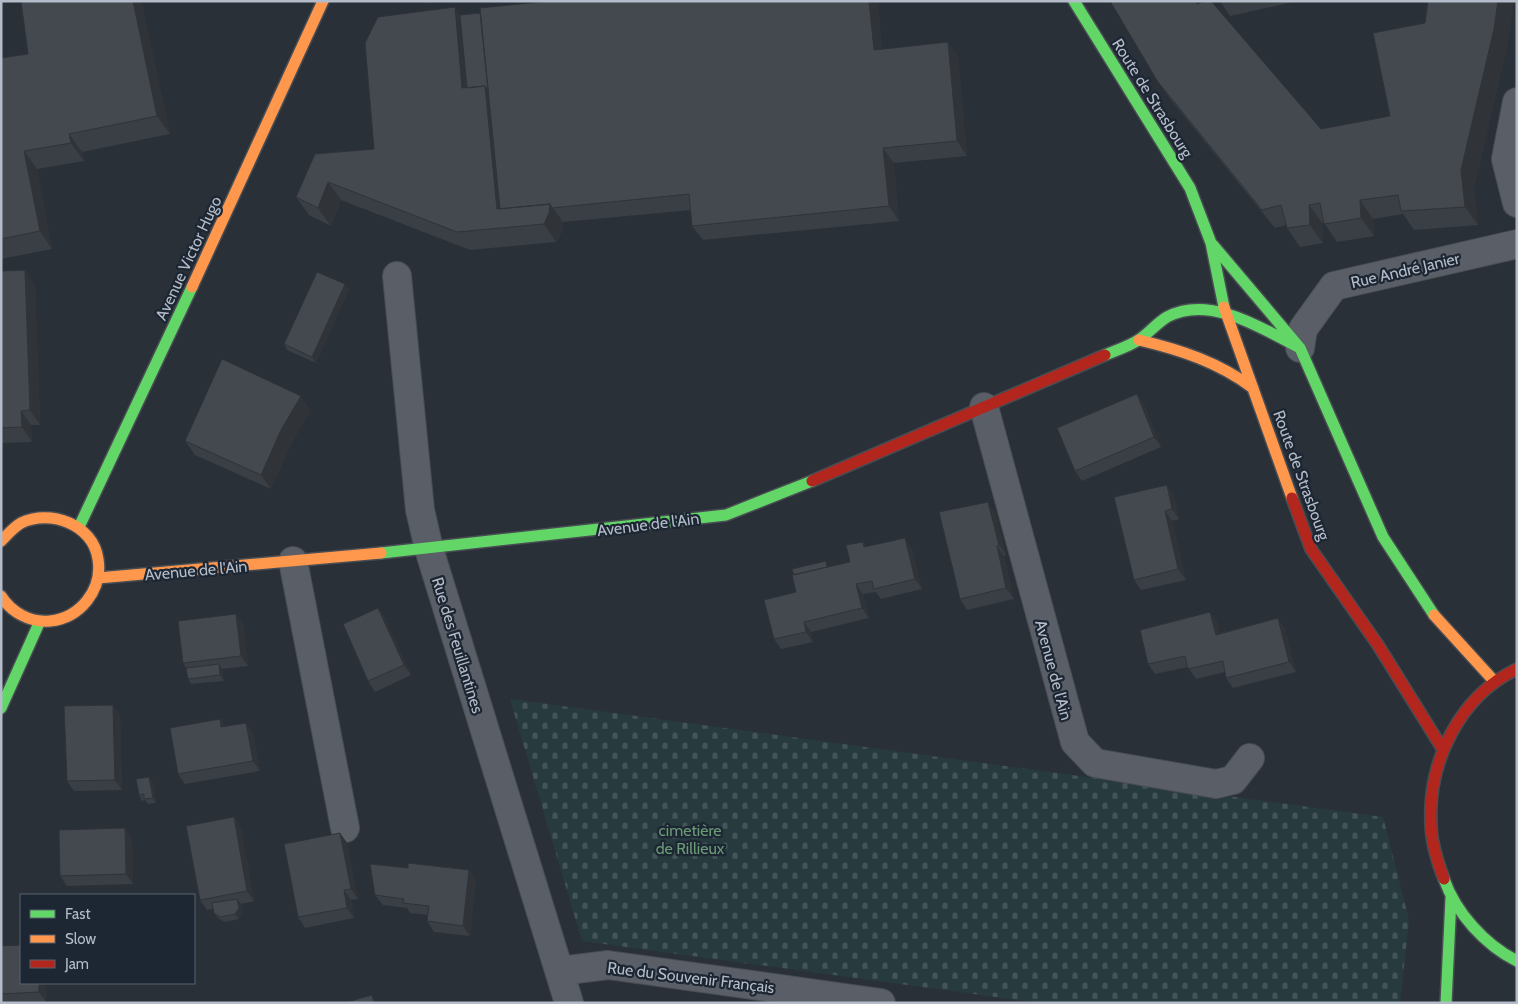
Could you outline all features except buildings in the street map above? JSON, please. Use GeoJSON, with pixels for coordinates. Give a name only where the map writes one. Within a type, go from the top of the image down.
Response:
{"type":"FeatureCollection","features":[{"type":"Feature","properties":{"kind":"street","name":"Avenue Victor Hugo"},"geometry":{"type":"LineString","coordinates":[[78,527],[152,376],[323,1]]}},
{"type":"Feature","properties":{"kind":"street","name":"Route de Strasbourg"},"geometry":{"type":"LineString","coordinates":[[1074,1],[1190,188],[1211,243],[1225,314],[1311,549],[1378,645],[1442,748]]}},
{"type":"Feature","properties":{"kind":"street"},"geometry":{"type":"LineString","coordinates":[[1517,102],[1506,159],[1517,203]]}},
{"type":"Feature","properties":{"kind":"street","name":"Route de Strasbourg"},"geometry":{"type":"LineString","coordinates":[[1211,243],[1300,348],[1383,537],[1440,624],[1494,681]]}},
{"type":"Feature","properties":{"kind":"street","name":"Rue André Janier"},"geometry":{"type":"LineString","coordinates":[[1300,348],[1303,329],[1334,286],[1517,244]]}},
{"type":"Feature","properties":{"kind":"street","name":"Rue des Feuillantines"},"geometry":{"type":"LineString","coordinates":[[397,276],[420,510],[429,549],[569,1003]]}},
{"type":"Feature","properties":{"kind":"street","name":"Avenue de l'Ain"},"geometry":{"type":"LineString","coordinates":[[98,578],[429,549],[726,515],[796,488],[1139,340],[1170,316],[1197,310],[1225,314],[1300,348]]}},
{"type":"Feature","properties":{"kind":"street"},"geometry":{"type":"LineString","coordinates":[[1139,340],[1208,359],[1233,373],[1253,388]]}},
{"type":"Feature","properties":{"kind":"street","name":"Avenue de l'Ain"},"geometry":{"type":"LineString","coordinates":[[984,407],[1074,742],[1094,763],[1216,784],[1233,780],[1250,758]]}},
{"type":"Feature","properties":{"kind":"street"},"geometry":{"type":"LineString","coordinates":[[1,541],[21,521],[36,516],[52,515],[68,520],[78,527],[92,543],[99,560],[98,578],[93,593],[84,606],[71,615],[56,620],[40,621],[26,617],[13,610],[2,598]]}},
{"type":"Feature","properties":{"kind":"street"},"geometry":{"type":"LineString","coordinates":[[293,561],[345,828]]}},
{"type":"Feature","properties":{"kind":"street"},"geometry":{"type":"LineString","coordinates":[[1,708],[40,621]]}},
{"type":"Feature","properties":{"kind":"street"},"geometry":{"type":"LineString","coordinates":[[1517,669],[1494,681],[1464,711],[1442,748],[1430,798],[1432,850],[1451,898],[1476,932],[1517,961]]}},
{"type":"Feature","properties":{"kind":"street"},"geometry":{"type":"LineString","coordinates":[[1446,1003],[1451,898]]}},
{"type":"Feature","properties":{"kind":"street","name":"Rue du Souvenir Français"},"geometry":{"type":"LineString","coordinates":[[560,971],[608,965],[881,1003]]}},
{"type":"Feature","properties":{"kind":"green space","name":"cimetière de Rillieux"},"geometry":{"type":"Polygon","coordinates":[[[510,699],[1383,817],[1409,920],[1400,1003],[1040,1003],[582,941],[510,699]]]}},
{"type":"Feature","properties":{"kind":"traffic: fast"},"geometry":{"type":"LineString","coordinates":[[1074,1],[1190,188],[1211,243],[1224,307]]}},
{"type":"Feature","properties":{"kind":"traffic: fast"},"geometry":{"type":"LineString","coordinates":[[1213,245],[1300,348],[1383,537],[1434,615]]}},
{"type":"Feature","properties":{"kind":"traffic: fast"},"geometry":{"type":"LineString","coordinates":[[79,527],[192,287]]}},
{"type":"Feature","properties":{"kind":"traffic: fast"},"geometry":{"type":"LineString","coordinates":[[1105,355],[1128,346],[1144,336],[1167,317],[1184,311],[1201,309],[1236,317],[1300,348]]}},
{"type":"Feature","properties":{"kind":"traffic: fast"},"geometry":{"type":"LineString","coordinates":[[381,553],[726,515],[812,481]]}},
{"type":"Feature","properties":{"kind":"traffic: fast"},"geometry":{"type":"LineString","coordinates":[[1,708],[40,621]]}},
{"type":"Feature","properties":{"kind":"traffic: fast"},"geometry":{"type":"LineString","coordinates":[[1444,879],[1456,904],[1473,927],[1494,946],[1517,961]]}},
{"type":"Feature","properties":{"kind":"traffic: fast"},"geometry":{"type":"LineString","coordinates":[[1446,1003],[1451,898]]}},
{"type":"Feature","properties":{"kind":"traffic: slow"},"geometry":{"type":"LineString","coordinates":[[192,287],[323,1]]}},
{"type":"Feature","properties":{"kind":"traffic: slow"},"geometry":{"type":"LineString","coordinates":[[1224,307],[1292,498]]}},
{"type":"Feature","properties":{"kind":"traffic: slow"},"geometry":{"type":"LineString","coordinates":[[1139,340],[1199,358],[1226,371],[1253,388]]}},
{"type":"Feature","properties":{"kind":"traffic: slow"},"geometry":{"type":"LineString","coordinates":[[1,541],[21,523],[32,519],[57,519],[79,529],[88,537],[94,547],[99,570],[97,581],[87,600],[80,608],[61,619],[43,621],[28,618],[10,607],[1,596]]}},
{"type":"Feature","properties":{"kind":"traffic: slow"},"geometry":{"type":"LineString","coordinates":[[98,578],[381,553]]}},
{"type":"Feature","properties":{"kind":"traffic: slow"},"geometry":{"type":"LineString","coordinates":[[1434,615],[1494,681]]}},
{"type":"Feature","properties":{"kind":"traffic: jam"},"geometry":{"type":"LineString","coordinates":[[812,481],[1105,355]]}},
{"type":"Feature","properties":{"kind":"traffic: jam"},"geometry":{"type":"LineString","coordinates":[[1292,498],[1311,549],[1378,645],[1442,748]]}},
{"type":"Feature","properties":{"kind":"traffic: jam"},"geometry":{"type":"LineString","coordinates":[[1444,879],[1435,852],[1431,823],[1431,800],[1442,754],[1464,713],[1479,696],[1497,681],[1517,669]]}}]}
